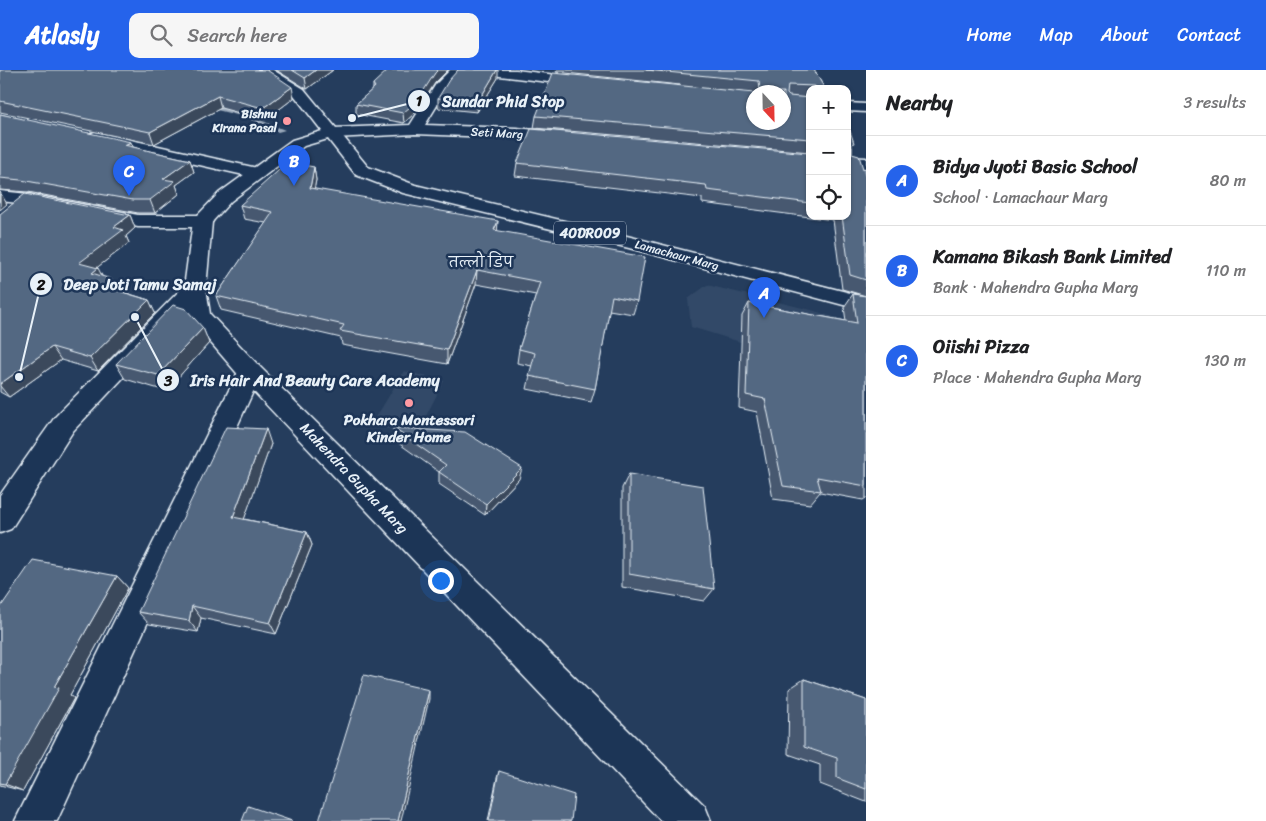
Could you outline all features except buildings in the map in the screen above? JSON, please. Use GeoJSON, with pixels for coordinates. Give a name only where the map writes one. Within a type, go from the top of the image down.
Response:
{"type":"FeatureCollection","features":[{"type":"Feature","properties":{"kind":"street","name":"Lamachaur Marg"},"geometry":{"type":"LineString","coordinates":[[263,70],[299,92],[362,171],[409,189],[635,244],[866,304]]}},
{"type":"Feature","properties":{"kind":"street"},"geometry":{"type":"LineString","coordinates":[[414,130],[440,87],[458,70]]}},
{"type":"Feature","properties":{"kind":"street"},"geometry":{"type":"LineString","coordinates":[[483,70],[598,84]]}},
{"type":"Feature","properties":{"kind":"street"},"geometry":{"type":"LineString","coordinates":[[851,107],[866,108]]}},
{"type":"Feature","properties":{"kind":"street","name":"Seti Marg"},"geometry":{"type":"LineString","coordinates":[[332,132],[414,130],[516,133],[584,139]]}},
{"type":"Feature","properties":{"kind":"street"},"geometry":{"type":"LineString","coordinates":[[0,196],[28,199],[138,221],[203,221],[225,197],[298,142],[332,132]]}},
{"type":"Feature","properties":{"kind":"street"},"geometry":{"type":"LineString","coordinates":[[83,134],[257,173]]}},
{"type":"Feature","properties":{"kind":"street"},"geometry":{"type":"LineString","coordinates":[[851,162],[866,164]]}},
{"type":"Feature","properties":{"kind":"street"},"geometry":{"type":"LineString","coordinates":[[7,216],[28,199]]}},
{"type":"Feature","properties":{"kind":"street","name":"Mahendra Gupha Marg"},"geometry":{"type":"LineString","coordinates":[[203,221],[195,288],[199,316],[250,372],[690,821]]}},
{"type":"Feature","properties":{"kind":"street"},"geometry":{"type":"LineString","coordinates":[[0,520],[64,424],[195,288]]}},
{"type":"Feature","properties":{"kind":"street"},"geometry":{"type":"LineString","coordinates":[[36,821],[250,372]]}},
{"type":"Feature","properties":{"kind":"shaded area"},"geometry":{"type":"Polygon","coordinates":[[[707,285],[811,310],[866,327],[767,350],[691,327],[688,299],[707,285]]]}},
{"type":"Feature","properties":{"kind":"shaded area","name":"Pokhara Montessori Kinder Home"},"geometry":{"type":"Polygon","coordinates":[[[404,371],[444,381],[415,437],[372,424],[404,371]]]}},
{"type":"Feature","properties":{"kind":"waterway"},"geometry":{"type":"LineString","coordinates":[[203,105],[243,115],[281,130]]}},
{"type":"Feature","properties":{"kind":"place","name":"Sundar Phid Stop"},"geometry":{"type":"Point","coordinates":[352,118]}},
{"type":"Feature","properties":{"kind":"place","name":"Bishnu Kirana Pasal"},"geometry":{"type":"Point","coordinates":[287,121]}},
{"type":"Feature","properties":{"kind":"place","name":"Kamana Bikash Bank Limited"},"geometry":{"type":"Point","coordinates":[294,186]}},
{"type":"Feature","properties":{"kind":"place","name":"Oiishi Pizza"},"geometry":{"type":"Point","coordinates":[129,196]}},
{"type":"Feature","properties":{"kind":"place","name":"Iris Hair And Beauty Care Academy"},"geometry":{"type":"Point","coordinates":[135,317]}},
{"type":"Feature","properties":{"kind":"place","name":"Bidya Jyoti Basic School"},"geometry":{"type":"Point","coordinates":[764,318]}},
{"type":"Feature","properties":{"kind":"place","name":"Deep Joti Tamu Samaj"},"geometry":{"type":"Point","coordinates":[19,377]}},
{"type":"Feature","properties":{"kind":"place","name":"Pokhara Montessori Kinder Home"},"geometry":{"type":"Point","coordinates":[409,403]}},
{"type":"Feature","properties":{"kind":"district","name":"तल्लो डिप"},"geometry":{"type":"Point","coordinates":[481,262]}}]}
